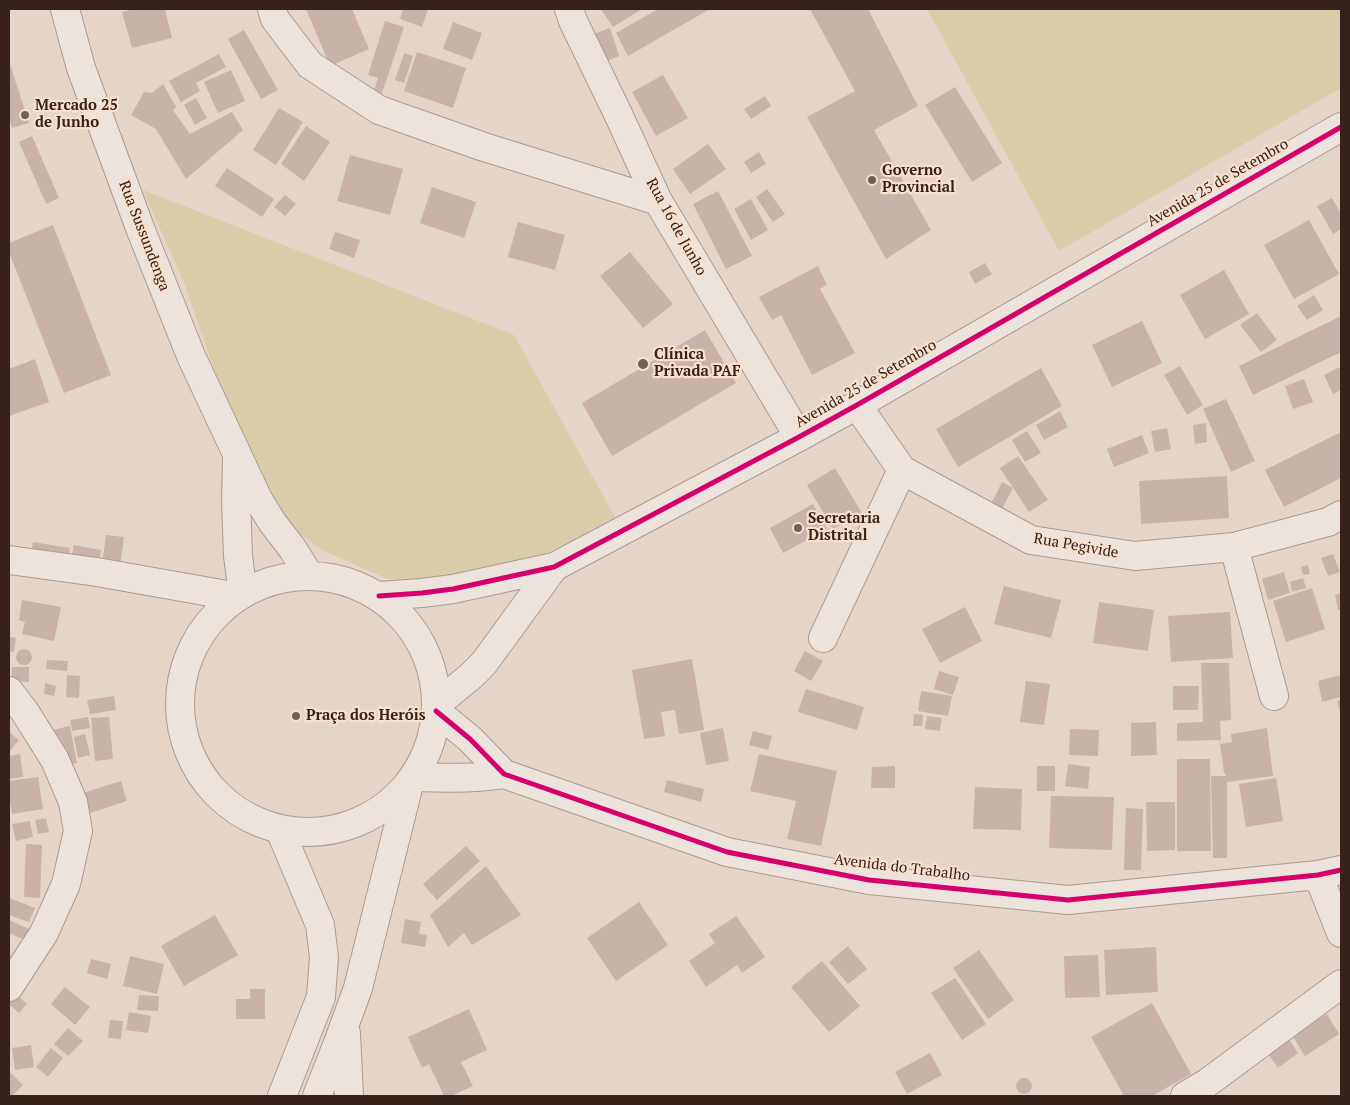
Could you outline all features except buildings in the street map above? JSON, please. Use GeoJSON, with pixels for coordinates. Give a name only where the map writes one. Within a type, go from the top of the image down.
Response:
{"type":"FeatureCollection","features":[{"type":"Feature","properties":{"kind":"street","name":"Rua Sussundenga"},"geometry":{"type":"LineString","coordinates":[[64,9],[81,68],[190,356],[258,499],[309,575]]}},
{"type":"Feature","properties":{"kind":"street"},"geometry":{"type":"LineString","coordinates":[[272,9],[275,19],[310,65],[379,110],[484,147],[658,201]]}},
{"type":"Feature","properties":{"kind":"street","name":"Rua 16 de Junho"},"geometry":{"type":"LineString","coordinates":[[569,9],[658,201],[799,437]]}},
{"type":"Feature","properties":{"kind":"street","name":"Avenida 25 de Setembro"},"geometry":{"type":"LineString","coordinates":[[379,596],[453,589],[554,567],[857,406],[1341,127]]}},
{"type":"Feature","properties":{"kind":"street","name":"Rua Pegivide"},"geometry":{"type":"LineString","coordinates":[[857,406],[902,470],[1030,540],[1135,556],[1234,547],[1328,522],[1341,515]]}},
{"type":"Feature","properties":{"kind":"street","name":"Rua Sussundenga"},"geometry":{"type":"LineString","coordinates":[[238,457],[236,500],[241,595]]}},
{"type":"Feature","properties":{"kind":"street"},"geometry":{"type":"LineString","coordinates":[[823,638],[902,470]]}},
{"type":"Feature","properties":{"kind":"street"},"geometry":{"type":"LineString","coordinates":[[1234,547],[1274,696]]}},
{"type":"Feature","properties":{"kind":"street"},"geometry":{"type":"LineString","coordinates":[[9,560],[241,595]]}},
{"type":"Feature","properties":{"kind":"street","name":"Avenida 25 de Setembro"},"geometry":{"type":"LineString","coordinates":[[437,708],[484,663],[554,567]]}},
{"type":"Feature","properties":{"kind":"street"},"geometry":{"type":"LineString","coordinates":[[309,575],[352,582],[379,596],[410,624],[430,662],[437,708],[430,746],[411,780],[389,804],[365,820],[338,829],[309,833],[280,830],[240,814],[208,785],[187,748],[180,706],[186,664],[207,626],[241,595],[264,583],[286,577],[309,575]]}},
{"type":"Feature","properties":{"kind":"street"},"geometry":{"type":"LineString","coordinates":[[9,691],[25,712],[55,760],[73,802],[78,830],[66,884],[44,934],[9,986]]}},
{"type":"Feature","properties":{"kind":"street","name":"Avenida do Trabalho"},"geometry":{"type":"LineString","coordinates":[[437,708],[470,738],[504,774],[726,852],[869,880],[1068,900],[1330,873]]}},
{"type":"Feature","properties":{"kind":"street","name":"Avenida do Trabalho"},"geometry":{"type":"LineString","coordinates":[[411,780],[482,778],[504,774]]}},
{"type":"Feature","properties":{"kind":"street"},"geometry":{"type":"LineString","coordinates":[[317,1096],[358,988],[411,780]]}},
{"type":"Feature","properties":{"kind":"street"},"geometry":{"type":"LineString","coordinates":[[280,830],[320,925],[324,957],[321,997],[282,1096]]}},
{"type":"Feature","properties":{"kind":"street"},"geometry":{"type":"LineString","coordinates":[[1330,873],[1341,933]]}},
{"type":"Feature","properties":{"kind":"street"},"geometry":{"type":"LineString","coordinates":[[1185,1096],[1207,1083],[1341,984]]}},
{"type":"Feature","properties":{"kind":"street"},"geometry":{"type":"LineString","coordinates":[[346,1022],[349,1096]]}},
{"type":"Feature","properties":{"kind":"shaded area"},"geometry":{"type":"Polygon","coordinates":[[[927,9],[1341,9],[1341,88],[1059,251],[927,9]]]}},
{"type":"Feature","properties":{"kind":"shaded area"},"geometry":{"type":"Polygon","coordinates":[[[143,190],[514,335],[615,517],[575,539],[489,580],[431,584],[385,578],[322,550],[272,514],[231,419],[185,285],[143,190]]]}},
{"type":"Feature","properties":{"kind":"cycle path"},"geometry":{"type":"LineString","coordinates":[[379,596],[453,589],[554,567],[857,405],[1341,127]]}},
{"type":"Feature","properties":{"kind":"cycle path"},"geometry":{"type":"LineString","coordinates":[[436,711],[470,739],[504,774],[727,852],[869,880],[1068,900],[1318,875],[1341,870]]}},
{"type":"Feature","properties":{"kind":"place","name":"Mercado 25 de Junho"},"geometry":{"type":"Point","coordinates":[25,115]}},
{"type":"Feature","properties":{"kind":"place","name":"Governo Provincial"},"geometry":{"type":"Point","coordinates":[872,180]}},
{"type":"Feature","properties":{"kind":"place","name":"Clínica Privada PAF"},"geometry":{"type":"Point","coordinates":[643,364]}},
{"type":"Feature","properties":{"kind":"place","name":"Secretaria Distrital"},"geometry":{"type":"Point","coordinates":[798,528]}},
{"type":"Feature","properties":{"kind":"place","name":"Praça dos Heróis"},"geometry":{"type":"Point","coordinates":[296,716]}}]}
